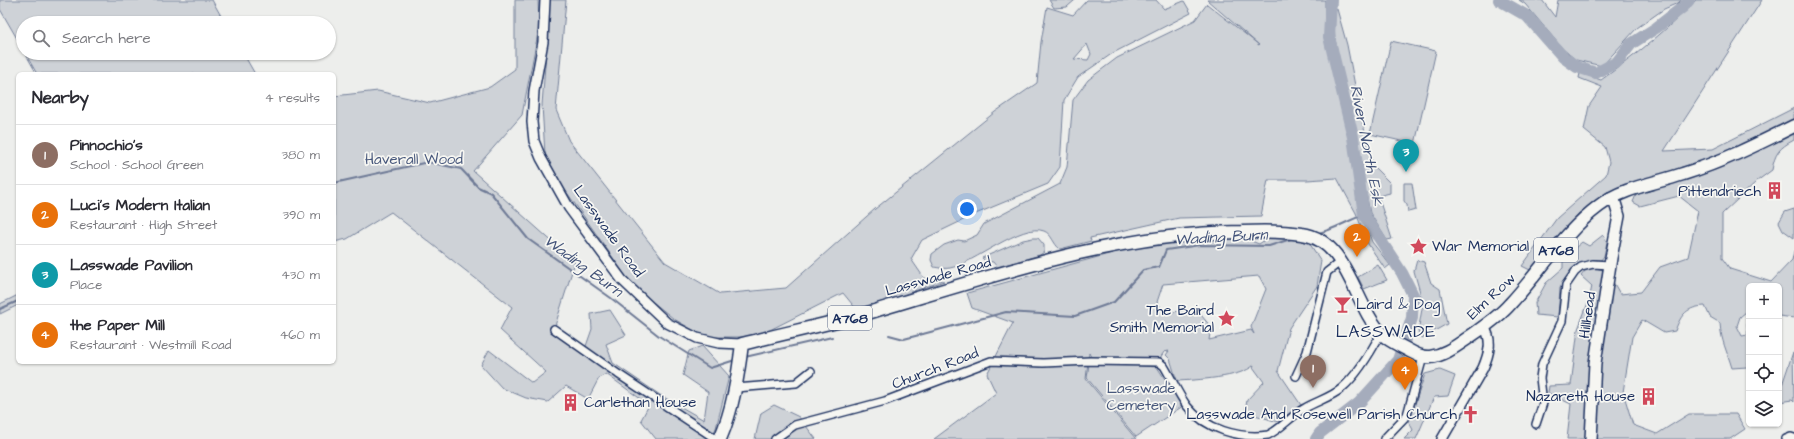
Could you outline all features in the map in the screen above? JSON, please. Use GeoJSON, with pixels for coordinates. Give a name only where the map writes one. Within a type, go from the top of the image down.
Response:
{"type":"FeatureCollection","features":[{"type":"Feature","properties":{"kind":"main road","name":"A768"},"geometry":{"type":"LineString","coordinates":[[1610,198],[1631,188],[1698,169],[1748,149],[1794,126]]}},
{"type":"Feature","properties":{"kind":"main road","name":"Hillhead"},"geometry":{"type":"LineString","coordinates":[[1591,439],[1595,363],[1619,216],[1615,203],[1610,198]]}},
{"type":"Feature","properties":{"kind":"main road","name":"Elm Row"},"geometry":{"type":"LineString","coordinates":[[1418,355],[1430,357],[1447,352],[1484,327],[1507,307],[1579,224],[1596,208],[1610,198]]}},
{"type":"Feature","properties":{"kind":"main road","name":"Lasswade Road"},"geometry":{"type":"LineString","coordinates":[[741,353],[853,317],[1054,260],[1146,239],[1214,232],[1301,233],[1314,236],[1328,246],[1338,264]]}},
{"type":"Feature","properties":{"kind":"main road","name":"A768"},"geometry":{"type":"LineString","coordinates":[[1338,264],[1370,318],[1384,336],[1418,355]]}},
{"type":"Feature","properties":{"kind":"main road"},"geometry":{"type":"LineString","coordinates":[[720,439],[727,422],[736,388],[741,353]]}},
{"type":"Feature","properties":{"kind":"street","name":"Lasswade Road"},"geometry":{"type":"LineString","coordinates":[[545,0],[543,42],[534,91],[532,122],[534,141],[540,158],[569,208],[622,280],[667,323],[697,338],[719,343],[741,353]]}},
{"type":"Feature","properties":{"kind":"street"},"geometry":{"type":"LineString","coordinates":[[1296,376],[1307,352],[1327,272],[1329,269],[1338,264]]}},
{"type":"Feature","properties":{"kind":"street"},"geometry":{"type":"LineString","coordinates":[[1536,424],[1536,415],[1543,403],[1540,378],[1542,364],[1562,321],[1566,285],[1580,267],[1593,264],[1610,265]]}},
{"type":"Feature","properties":{"kind":"street"},"geometry":{"type":"LineString","coordinates":[[1442,439],[1484,368],[1488,357],[1490,342],[1489,333],[1484,327]]}},
{"type":"Feature","properties":{"kind":"street"},"geometry":{"type":"LineString","coordinates":[[554,329],[618,374],[716,439]]}},
{"type":"Feature","properties":{"kind":"street","name":"Church Road"},"geometry":{"type":"LineString","coordinates":[[775,439],[795,425],[885,401],[991,361],[1043,363],[1090,361],[1159,362],[1164,366],[1187,406],[1207,426],[1222,433],[1246,438],[1268,434],[1304,408],[1331,396],[1343,387],[1384,336]]}},
{"type":"Feature","properties":{"kind":"street"},"geometry":{"type":"LineString","coordinates":[[1384,439],[1407,415],[1418,355]]}},
{"type":"Feature","properties":{"kind":"street"},"geometry":{"type":"LineString","coordinates":[[736,388],[796,383],[811,371]]}},
{"type":"Feature","properties":{"kind":"street"},"geometry":{"type":"LineString","coordinates":[[1786,439],[1791,437],[1794,438]]}},
{"type":"Feature","properties":{"kind":"green space"},"geometry":{"type":"Polygon","coordinates":[[[0,0],[212,0],[221,16],[16,16],[16,37],[0,9],[0,0]]]}},
{"type":"Feature","properties":{"kind":"green space","name":"Haverall Wood"},"geometry":{"type":"Polygon","coordinates":[[[515,0],[538,0],[539,28],[522,115],[473,171],[575,262],[554,329],[585,349],[592,329],[591,314],[610,310],[626,335],[606,344],[613,363],[660,395],[704,420],[708,392],[683,375],[689,351],[702,346],[729,376],[716,428],[711,439],[656,439],[641,420],[649,405],[606,374],[599,378],[588,399],[566,386],[548,402],[526,398],[502,388],[481,365],[489,350],[532,383],[546,372],[500,330],[512,307],[391,212],[347,239],[336,242],[336,96],[378,91],[430,103],[490,87],[515,69],[515,0]]]}},
{"type":"Feature","properties":{"kind":"green space"},"geometry":{"type":"Polygon","coordinates":[[[550,0],[566,0],[556,110],[569,141],[665,262],[720,294],[786,288],[875,209],[995,112],[1037,83],[1041,42],[1047,7],[1073,15],[1087,0],[1156,0],[1164,9],[1184,1],[1191,13],[1113,53],[1078,77],[1064,100],[1060,167],[1048,184],[978,213],[922,240],[911,259],[924,278],[944,281],[857,310],[843,293],[756,337],[705,337],[674,319],[633,286],[563,187],[545,154],[542,105],[550,0]],[[1087,44],[1074,59],[1088,60],[1091,54],[1087,44]]]}},
{"type":"Feature","properties":{"kind":"green space"},"geometry":{"type":"Polygon","coordinates":[[[1049,0],[1075,0],[1067,7],[1054,8],[1049,0]]]}},
{"type":"Feature","properties":{"kind":"green space"},"geometry":{"type":"Polygon","coordinates":[[[1207,0],[1325,0],[1325,37],[1348,134],[1359,206],[1372,242],[1390,265],[1385,269],[1368,244],[1356,213],[1337,178],[1268,180],[1261,216],[1179,218],[1090,238],[1091,241],[1060,249],[1047,232],[1035,230],[1023,232],[960,265],[948,268],[934,267],[931,260],[932,254],[944,245],[958,240],[964,241],[977,235],[984,224],[1060,184],[1067,167],[1073,100],[1088,80],[1117,58],[1195,20],[1207,4],[1259,45],[1207,0]]]}},
{"type":"Feature","properties":{"kind":"green space"},"geometry":{"type":"Polygon","coordinates":[[[1519,0],[1542,0],[1555,17],[1558,0],[1681,0],[1678,3],[1664,9],[1637,28],[1602,66],[1576,60],[1563,49],[1525,4],[1519,0]]]}},
{"type":"Feature","properties":{"kind":"green space"},"geometry":{"type":"Polygon","coordinates":[[[1696,0],[1762,0],[1664,151],[1713,149],[1794,108],[1794,140],[1778,152],[1772,170],[1757,181],[1722,214],[1722,258],[1730,269],[1771,282],[1792,260],[1794,251],[1794,318],[1782,316],[1782,283],[1746,283],[1746,312],[1740,317],[1737,326],[1742,336],[1746,335],[1746,367],[1732,368],[1723,341],[1720,323],[1710,317],[1705,306],[1694,308],[1686,312],[1682,316],[1675,331],[1664,333],[1642,320],[1632,337],[1623,392],[1633,425],[1657,434],[1689,414],[1736,414],[1745,429],[1730,439],[1596,439],[1599,367],[1612,280],[1620,294],[1641,292],[1660,267],[1688,257],[1698,211],[1679,196],[1640,206],[1633,202],[1636,195],[1706,173],[1711,164],[1702,161],[1614,189],[1579,213],[1530,270],[1522,266],[1557,218],[1606,175],[1609,162],[1605,147],[1584,130],[1589,106],[1602,87],[1579,78],[1580,73],[1601,80],[1673,22],[1696,0]]]}},
{"type":"Feature","properties":{"kind":"green space"},"geometry":{"type":"Polygon","coordinates":[[[1333,6],[1337,9],[1347,45],[1373,166],[1390,183],[1390,193],[1378,196],[1392,239],[1387,240],[1370,213],[1335,39],[1333,6]]]}},
{"type":"Feature","properties":{"kind":"green space"},"geometry":{"type":"Polygon","coordinates":[[[1391,41],[1436,51],[1415,144],[1370,134],[1391,41]]]}},
{"type":"Feature","properties":{"kind":"green space"},"geometry":{"type":"Polygon","coordinates":[[[29,60],[247,60],[254,72],[36,72],[29,60]]]}},
{"type":"Feature","properties":{"kind":"green space"},"geometry":{"type":"Polygon","coordinates":[[[1404,183],[1412,183],[1416,210],[1408,212],[1407,205],[1404,201],[1404,183]]]}},
{"type":"Feature","properties":{"kind":"green space"},"geometry":{"type":"Polygon","coordinates":[[[1794,209],[1794,238],[1783,230],[1779,222],[1785,212],[1794,209]]]}},
{"type":"Feature","properties":{"kind":"green space"},"geometry":{"type":"Polygon","coordinates":[[[1603,235],[1607,242],[1604,256],[1601,260],[1588,260],[1578,265],[1560,288],[1558,317],[1536,315],[1535,303],[1546,283],[1563,268],[1563,258],[1582,242],[1589,246],[1603,235]]]}},
{"type":"Feature","properties":{"kind":"green space"},"geometry":{"type":"Polygon","coordinates":[[[1241,237],[1259,244],[1269,237],[1306,238],[1321,261],[1317,286],[1289,328],[1278,371],[1301,405],[1278,422],[1245,412],[1247,400],[1264,382],[1253,367],[1254,365],[1239,373],[1229,376],[1177,381],[1170,359],[1166,355],[1169,351],[1164,352],[1160,358],[1091,357],[1089,353],[1086,379],[1136,439],[934,439],[996,393],[987,374],[1013,323],[972,308],[967,293],[1156,241],[1241,237]],[[1259,276],[1163,284],[1157,302],[1165,313],[1196,309],[1211,327],[1209,340],[1251,330],[1254,334],[1251,327],[1266,289],[1259,276]]]}},
{"type":"Feature","properties":{"kind":"green space"},"geometry":{"type":"Polygon","coordinates":[[[1038,238],[1044,245],[1044,252],[1040,255],[997,267],[993,262],[985,261],[982,258],[1023,240],[1038,238]]]}},
{"type":"Feature","properties":{"kind":"green space"},"geometry":{"type":"Polygon","coordinates":[[[1417,260],[1424,262],[1431,283],[1440,289],[1447,324],[1422,338],[1418,332],[1423,303],[1414,271],[1417,260]]]}},
{"type":"Feature","properties":{"kind":"green space"},"geometry":{"type":"Polygon","coordinates":[[[1378,265],[1387,280],[1364,289],[1358,277],[1378,265]]]}},
{"type":"Feature","properties":{"kind":"green space"},"geometry":{"type":"Polygon","coordinates":[[[1595,268],[1603,270],[1590,371],[1586,439],[1567,439],[1571,404],[1548,393],[1549,386],[1571,385],[1578,329],[1589,300],[1592,286],[1581,276],[1585,271],[1595,268]]]}},
{"type":"Feature","properties":{"kind":"green space"},"geometry":{"type":"Polygon","coordinates":[[[16,296],[16,306],[0,314],[0,304],[16,296]]]}},
{"type":"Feature","properties":{"kind":"green space"},"geometry":{"type":"Polygon","coordinates":[[[1793,352],[1794,402],[1792,400],[1782,402],[1782,385],[1793,352]]]}},
{"type":"Feature","properties":{"kind":"green space","name":"Lasswade Cemetery"},"geometry":{"type":"Polygon","coordinates":[[[1106,363],[1157,367],[1183,406],[1136,437],[1087,378],[1089,364],[1106,363]]]}},
{"type":"Feature","properties":{"kind":"green space"},"geometry":{"type":"Polygon","coordinates":[[[1440,370],[1455,376],[1448,396],[1434,397],[1416,439],[1404,439],[1413,430],[1409,422],[1425,374],[1440,370]]]}},
{"type":"Feature","properties":{"kind":"green space"},"geometry":{"type":"Polygon","coordinates":[[[774,405],[799,417],[816,439],[755,439],[761,413],[774,405]]]}},
{"type":"Feature","properties":{"kind":"waterway","name":"River North Esk"},"geometry":{"type":"LineString","coordinates":[[1316,439],[1320,433],[1359,403],[1398,360],[1412,318],[1413,295],[1402,273],[1364,215],[1353,137],[1329,37],[1331,0]]}},
{"type":"Feature","properties":{"kind":"waterway","name":"River North Esk"},"geometry":{"type":"LineString","coordinates":[[1499,0],[1527,16],[1563,57],[1577,67],[1596,73],[1617,62],[1631,44],[1656,28],[1683,7],[1689,0]]}},
{"type":"Feature","properties":{"kind":"waterway","name":"Wading Burn"},"geometry":{"type":"LineString","coordinates":[[336,183],[428,162],[461,169],[478,187],[491,193],[528,239],[611,298],[659,336],[710,368],[735,360]]}},
{"type":"Feature","properties":{"kind":"waterway","name":"Wading Burn"},"geometry":{"type":"LineString","coordinates":[[1318,233],[1330,230],[1364,215]]}},
{"type":"Feature","properties":{"kind":"waterway","name":"Wading Burn"},"geometry":{"type":"LineString","coordinates":[[889,335],[904,339],[1006,312],[1075,316],[1114,302],[1143,270],[1159,267],[1166,250],[1200,245],[1269,246],[1294,238]]}},
{"type":"Feature","properties":{"kind":"waterway"},"geometry":{"type":"LineString","coordinates":[[0,309],[16,302]]}},
{"type":"Feature","properties":{"kind":"waterway","name":"Wading Burn"},"geometry":{"type":"LineString","coordinates":[[745,357],[832,337]]}},
{"type":"Feature","properties":{"kind":"place","name":"Lasswade Pavilion"},"geometry":{"type":"Point","coordinates":[1406,172]}},
{"type":"Feature","properties":{"kind":"place","name":"Pittendriech"},"geometry":{"type":"Point","coordinates":[1774,191]}},
{"type":"Feature","properties":{"kind":"place","name":"War Memorial"},"geometry":{"type":"Point","coordinates":[1419,246]}},
{"type":"Feature","properties":{"kind":"place","name":"Luci’s Modern Italian"},"geometry":{"type":"Point","coordinates":[1357,257]}},
{"type":"Feature","properties":{"kind":"place","name":"Laird & Dog"},"geometry":{"type":"Point","coordinates":[1343,304]}},
{"type":"Feature","properties":{"kind":"place","name":"The Baird Smith Memorial"},"geometry":{"type":"Point","coordinates":[1227,319]}},
{"type":"Feature","properties":{"kind":"place","name":"Pinnochio's"},"geometry":{"type":"Point","coordinates":[1313,388]}},
{"type":"Feature","properties":{"kind":"place","name":"the Paper Mill"},"geometry":{"type":"Point","coordinates":[1405,390]}},
{"type":"Feature","properties":{"kind":"place","name":"Nazareth House"},"geometry":{"type":"Point","coordinates":[1648,396]}},
{"type":"Feature","properties":{"kind":"place","name":"Carlethan House"},"geometry":{"type":"Point","coordinates":[571,402]}},
{"type":"Feature","properties":{"kind":"place","name":"Lasswade And Rosewell Parish Church"},"geometry":{"type":"Point","coordinates":[1470,414]}},
{"type":"Feature","properties":{"kind":"district","name":"LASSWADE"},"geometry":{"type":"Point","coordinates":[1386,331]}}]}
